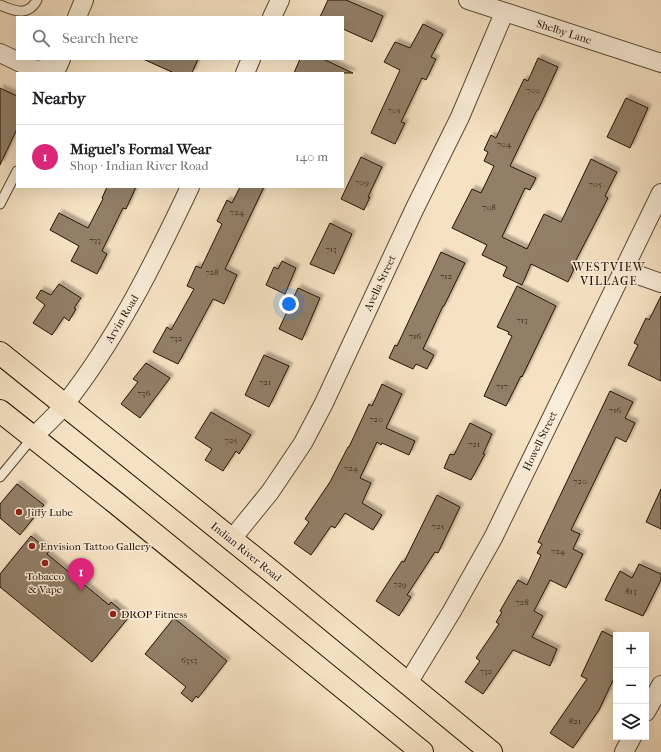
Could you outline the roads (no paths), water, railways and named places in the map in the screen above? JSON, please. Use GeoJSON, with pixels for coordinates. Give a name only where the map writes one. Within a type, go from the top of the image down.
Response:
{"type":"FeatureCollection","features":[{"type":"Feature","properties":{"kind":"main road","name":"Indian River Road"},"geometry":{"type":"LineString","coordinates":[[0,353],[408,683],[491,752]]}},
{"type":"Feature","properties":{"kind":"main road"},"geometry":{"type":"LineString","coordinates":[[0,410],[422,752]]}},
{"type":"Feature","properties":{"kind":"street"},"geometry":{"type":"LineString","coordinates":[[77,16],[84,0]]}},
{"type":"Feature","properties":{"kind":"street"},"geometry":{"type":"LineString","coordinates":[[272,16],[280,0]]}},
{"type":"Feature","properties":{"kind":"street","name":"Shelby Lane"},"geometry":{"type":"LineString","coordinates":[[468,0],[504,13],[661,62]]}},
{"type":"Feature","properties":{"kind":"street","name":"Avella Street"},"geometry":{"type":"LineString","coordinates":[[231,540],[270,492],[303,443],[324,403],[414,210],[460,117],[504,13]]}},
{"type":"Feature","properties":{"kind":"street"},"geometry":{"type":"LineString","coordinates":[[0,53],[36,70],[58,66]]}},
{"type":"Feature","properties":{"kind":"street"},"geometry":{"type":"LineString","coordinates":[[246,72],[252,60]]}},
{"type":"Feature","properties":{"kind":"street","name":"Arvin Road"},"geometry":{"type":"LineString","coordinates":[[33,437],[64,405],[99,357],[131,306],[190,188]]}},
{"type":"Feature","properties":{"kind":"street","name":"Howell Street"},"geometry":{"type":"LineString","coordinates":[[408,683],[452,611],[493,538],[661,193]]}},
{"type":"Feature","properties":{"kind":"street"},"geometry":{"type":"LineString","coordinates":[[624,270],[661,283]]}},
{"type":"Feature","properties":{"kind":"street"},"geometry":{"type":"LineString","coordinates":[[649,707],[661,685]]}},
{"type":"Feature","properties":{"kind":"street"},"geometry":{"type":"LineString","coordinates":[[624,752],[630,740]]}},
{"type":"Feature","properties":{"kind":"lane"},"geometry":{"type":"LineString","coordinates":[[0,5],[13,11],[25,12],[32,8],[37,0]]}},
{"type":"Feature","properties":{"kind":"lane"},"geometry":{"type":"LineString","coordinates":[[0,204],[16,173]]}},
{"type":"Feature","properties":{"kind":"lane"},"geometry":{"type":"LineString","coordinates":[[0,477],[33,437]]}},
{"type":"Feature","properties":{"kind":"place","name":"Jiffy Lube"},"geometry":{"type":"Point","coordinates":[19,512]}},
{"type":"Feature","properties":{"kind":"place","name":"Envision Tattoo Gallery"},"geometry":{"type":"Point","coordinates":[32,546]}},
{"type":"Feature","properties":{"kind":"place","name":"Tobacco & Vape"},"geometry":{"type":"Point","coordinates":[45,563]}},
{"type":"Feature","properties":{"kind":"place","name":"Miguel's Formal Wear"},"geometry":{"type":"Point","coordinates":[81,591]}},
{"type":"Feature","properties":{"kind":"place","name":"DROP Fitness"},"geometry":{"type":"Point","coordinates":[113,614]}},
{"type":"Feature","properties":{"kind":"district","name":"WESTVIEW VILLAGE"},"geometry":{"type":"Point","coordinates":[609,274]}}]}
